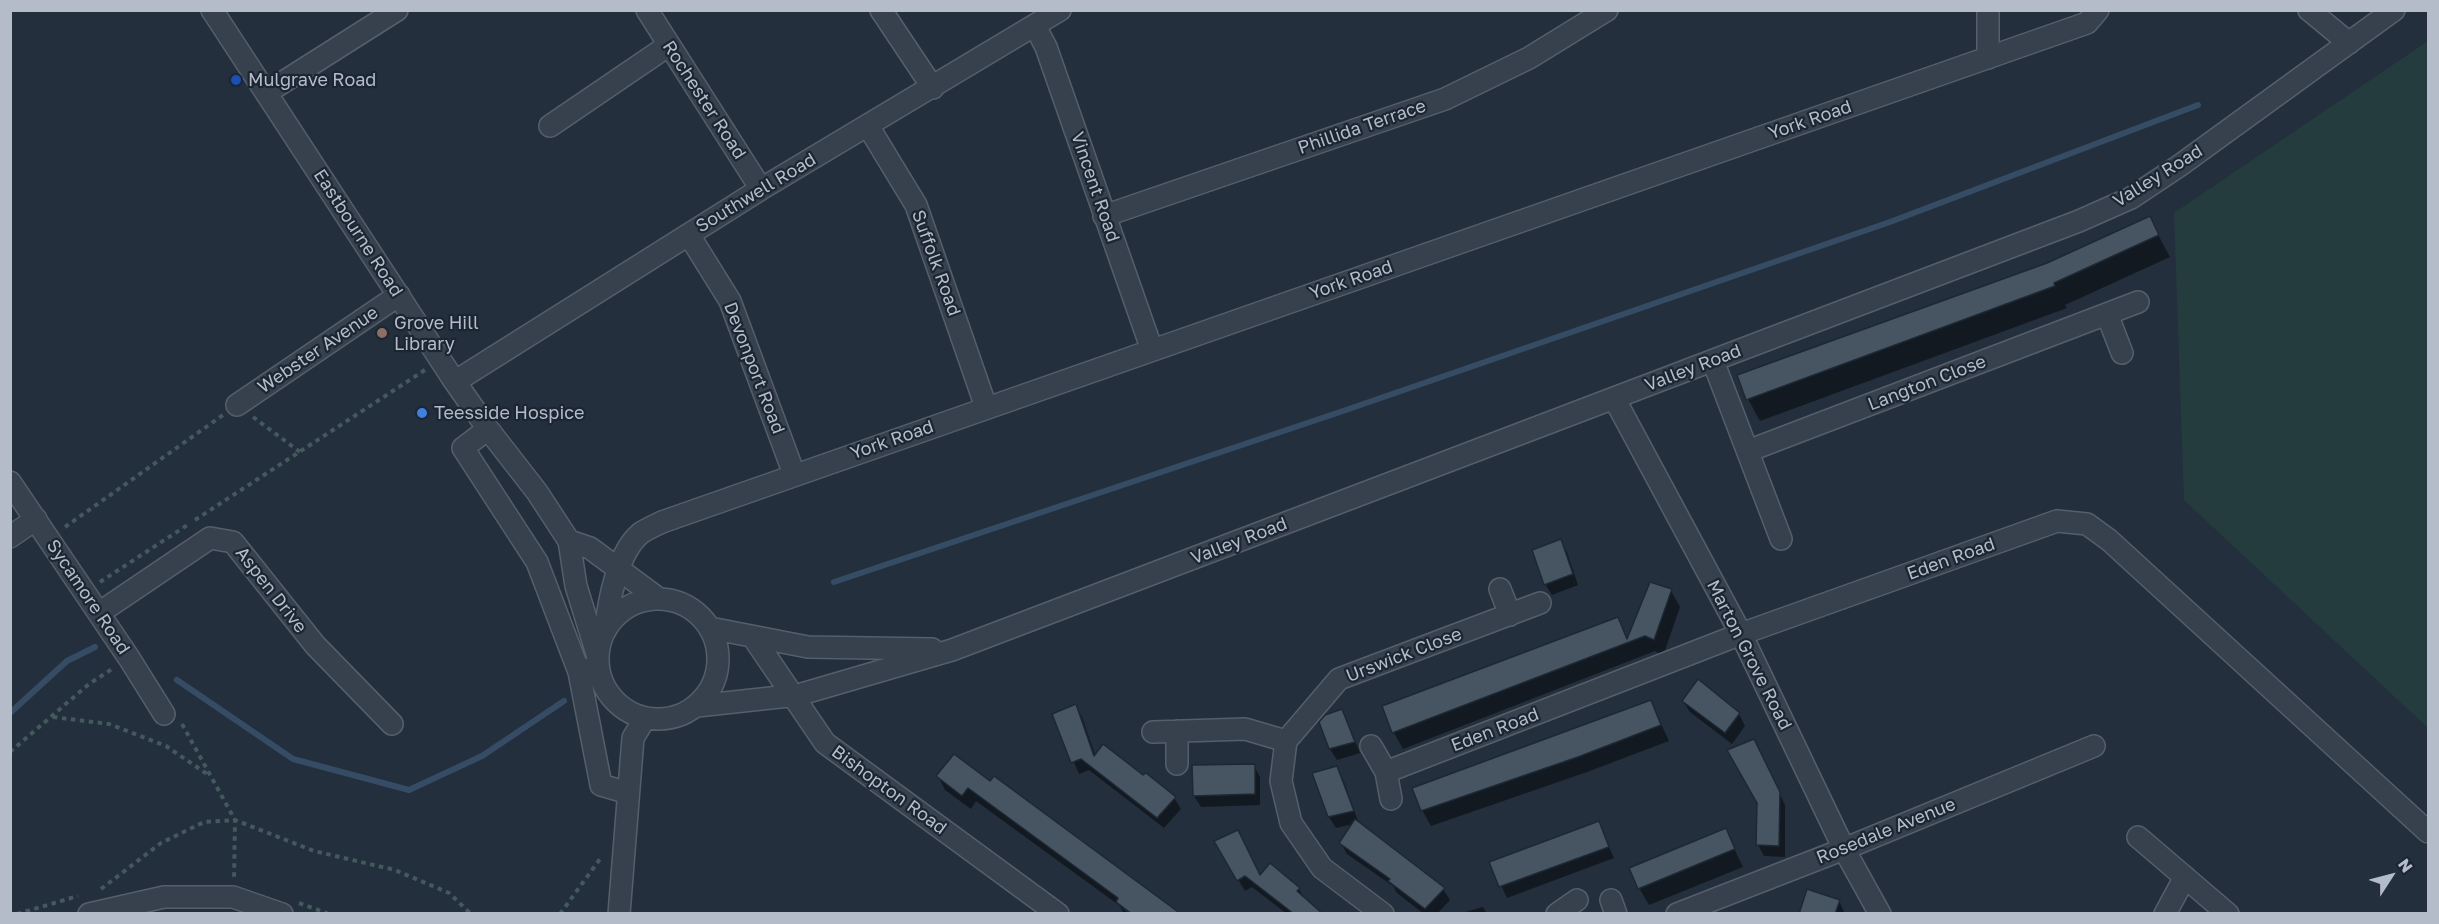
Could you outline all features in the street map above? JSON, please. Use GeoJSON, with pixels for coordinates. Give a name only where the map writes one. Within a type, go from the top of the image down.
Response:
{"type":"FeatureCollection","features":[{"type":"Feature","properties":{"kind":"street","name":"Eastbourne Road"},"geometry":{"type":"LineString","coordinates":[[212,10],[455,381],[488,429],[537,492],[569,541]]}},
{"type":"Feature","properties":{"kind":"street"},"geometry":{"type":"LineString","coordinates":[[266,93],[397,10]]}},
{"type":"Feature","properties":{"kind":"street","name":"Rochester Road"},"geometry":{"type":"LineString","coordinates":[[647,10],[761,189]]}},
{"type":"Feature","properties":{"kind":"street"},"geometry":{"type":"LineString","coordinates":[[881,10],[933,88]]}},
{"type":"Feature","properties":{"kind":"street","name":"Southwell Road"},"geometry":{"type":"LineString","coordinates":[[455,381],[761,189],[1060,10]]}},
{"type":"Feature","properties":{"kind":"street","name":"Phillida Terrace"},"geometry":{"type":"LineString","coordinates":[[1104,216],[1445,99],[1529,58],[1607,10]]}},
{"type":"Feature","properties":{"kind":"street"},"geometry":{"type":"LineString","coordinates":[[1988,10],[1988,58]]}},
{"type":"Feature","properties":{"kind":"street","name":"York Road"},"geometry":{"type":"LineString","coordinates":[[606,629],[608,604],[628,550],[640,534],[662,522],[2087,23],[2098,10]]}},
{"type":"Feature","properties":{"kind":"street"},"geometry":{"type":"LineString","coordinates":[[2309,10],[2349,43]]}},
{"type":"Feature","properties":{"kind":"street","name":"Valley Road"},"geometry":{"type":"LineString","coordinates":[[697,706],[794,696],[952,650],[2079,221],[2131,198],[2179,166],[2394,10]]}},
{"type":"Feature","properties":{"kind":"street","name":"Vincent Road"},"geometry":{"type":"LineString","coordinates":[[1035,26],[1046,47],[1152,350]]}},
{"type":"Feature","properties":{"kind":"street"},"geometry":{"type":"LineString","coordinates":[[550,126],[669,45]]}},
{"type":"Feature","properties":{"kind":"street","name":"Suffolk Road"},"geometry":{"type":"LineString","coordinates":[[868,126],[916,205],[986,407]]}},
{"type":"Feature","properties":{"kind":"street","name":"Devonport Road"},"geometry":{"type":"LineString","coordinates":[[688,235],[730,300],[794,474]]}},
{"type":"Feature","properties":{"kind":"street","name":"Webster Avenue"},"geometry":{"type":"LineString","coordinates":[[237,405],[399,295]]}},
{"type":"Feature","properties":{"kind":"street","name":"Langton Close"},"geometry":{"type":"LineString","coordinates":[[1748,451],[2138,303]]}},
{"type":"Feature","properties":{"kind":"street"},"geometry":{"type":"LineString","coordinates":[[2107,314],[2122,353]]}},
{"type":"Feature","properties":{"kind":"street"},"geometry":{"type":"LineString","coordinates":[[1713,361],[1781,539]]}},
{"type":"Feature","properties":{"kind":"street","name":"Marton Grove Road"},"geometry":{"type":"LineString","coordinates":[[1614,398],[1741,634],[1844,849],[1880,914]]}},
{"type":"Feature","properties":{"kind":"street"},"geometry":{"type":"LineString","coordinates":[[488,429],[463,448],[537,562],[592,665],[614,699],[628,711],[645,718],[663,720],[681,715],[697,706],[708,693],[717,669],[717,644],[710,628],[688,607],[674,601],[659,599],[643,601],[628,607],[606,629],[592,665]]}},
{"type":"Feature","properties":{"kind":"street","name":"Sycamore Road"},"geometry":{"type":"LineString","coordinates":[[10,482],[129,658],[164,714]]}},
{"type":"Feature","properties":{"kind":"street"},"geometry":{"type":"LineString","coordinates":[[10,537],[36,519]]}},
{"type":"Feature","properties":{"kind":"street","name":"Eden Road"},"geometry":{"type":"LineString","coordinates":[[1386,772],[1741,634],[2057,521],[2087,524],[2118,548],[2428,832]]}},
{"type":"Feature","properties":{"kind":"street","name":"Aspen Drive"},"geometry":{"type":"LineString","coordinates":[[99,613],[210,538],[233,542],[315,645],[392,724]]}},
{"type":"Feature","properties":{"kind":"street"},"geometry":{"type":"LineString","coordinates":[[628,793],[601,785],[592,665],[569,541],[590,548],[659,599]]}},
{"type":"Feature","properties":{"kind":"street"},"geometry":{"type":"LineString","coordinates":[[1500,590],[1510,615]]}},
{"type":"Feature","properties":{"kind":"street","name":"Urswick Close"},"geometry":{"type":"LineString","coordinates":[[1286,741],[1339,678],[1540,603]]}},
{"type":"Feature","properties":{"kind":"street","name":"Valley Road"},"geometry":{"type":"LineString","coordinates":[[710,628],[808,647],[952,650]]}},
{"type":"Feature","properties":{"kind":"street","name":"Bishopton Road"},"geometry":{"type":"LineString","coordinates":[[753,637],[825,743],[1058,914]]}},
{"type":"Feature","properties":{"kind":"street"},"geometry":{"type":"LineString","coordinates":[[619,914],[633,738],[645,718]]}},
{"type":"Feature","properties":{"kind":"street"},"geometry":{"type":"LineString","coordinates":[[1153,732],[1245,729],[1286,741],[1281,781],[1291,823],[1322,868],[1383,914]]}},
{"type":"Feature","properties":{"kind":"street"},"geometry":{"type":"LineString","coordinates":[[1177,731],[1177,764]]}},
{"type":"Feature","properties":{"kind":"street"},"geometry":{"type":"LineString","coordinates":[[1371,746],[1386,772],[1391,799]]}},
{"type":"Feature","properties":{"kind":"street","name":"Rosedale Avenue"},"geometry":{"type":"LineString","coordinates":[[1677,914],[1844,849],[2094,746]]}},
{"type":"Feature","properties":{"kind":"street"},"geometry":{"type":"LineString","coordinates":[[2138,837],[2228,914]]}},
{"type":"Feature","properties":{"kind":"street"},"geometry":{"type":"LineString","coordinates":[[2164,914],[2185,876]]}},
{"type":"Feature","properties":{"kind":"street"},"geometry":{"type":"LineString","coordinates":[[89,914],[164,897],[233,897],[282,914]]}},
{"type":"Feature","properties":{"kind":"street"},"geometry":{"type":"LineString","coordinates":[[1557,914],[1576,900]]}},
{"type":"Feature","properties":{"kind":"path"},"geometry":{"type":"LineString","coordinates":[[84,592],[426,369],[455,381]]}},
{"type":"Feature","properties":{"kind":"path"},"geometry":{"type":"LineString","coordinates":[[49,538],[237,405],[300,452]]}},
{"type":"Feature","properties":{"kind":"path"},"geometry":{"type":"LineString","coordinates":[[10,752],[54,717],[89,684],[129,658]]}},
{"type":"Feature","properties":{"kind":"path"},"geometry":{"type":"LineString","coordinates":[[164,714],[179,720],[235,820],[234,880]]}},
{"type":"Feature","properties":{"kind":"path"},"geometry":{"type":"LineString","coordinates":[[54,717],[109,724],[166,746],[213,778]]}},
{"type":"Feature","properties":{"kind":"path"},"geometry":{"type":"LineString","coordinates":[[100,890],[161,843],[204,822],[235,820],[314,851],[395,870],[449,893],[471,914]]}},
{"type":"Feature","properties":{"kind":"path"},"geometry":{"type":"LineString","coordinates":[[560,914],[600,859]]}},
{"type":"Feature","properties":{"kind":"green space"},"geometry":{"type":"Polygon","coordinates":[[[2428,41],[2428,728],[2184,500],[2174,213],[2428,41]]]}},
{"type":"Feature","properties":{"kind":"building"},"geometry":{"type":"Polygon","coordinates":[[[2150,216],[2159,235],[2054,283],[2055,286],[1746,400],[1737,375],[2047,263],[2150,216]]]}},
{"type":"Feature","properties":{"kind":"building"},"geometry":{"type":"Polygon","coordinates":[[[1561,539],[1573,574],[1544,585],[1532,550],[1561,539]]]}},
{"type":"Feature","properties":{"kind":"building"},"geometry":{"type":"Polygon","coordinates":[[[1650,582],[1672,589],[1654,640],[1645,636],[1392,733],[1382,706],[1618,617],[1627,639],[1650,582]]]}},
{"type":"Feature","properties":{"kind":"building"},"geometry":{"type":"Polygon","coordinates":[[[1698,679],[1740,713],[1725,733],[1682,701],[1698,679]]]}},
{"type":"Feature","properties":{"kind":"building"},"geometry":{"type":"Polygon","coordinates":[[[1651,700],[1661,725],[1578,757],[1421,811],[1412,788],[1651,700]]]}},
{"type":"Feature","properties":{"kind":"building"},"geometry":{"type":"Polygon","coordinates":[[[1076,704],[1094,756],[1103,744],[1176,797],[1157,818],[1081,759],[1071,763],[1052,714],[1076,704]]]}},
{"type":"Feature","properties":{"kind":"building"},"geometry":{"type":"Polygon","coordinates":[[[1342,709],[1355,742],[1329,749],[1319,722],[1325,715],[1342,709]]]}},
{"type":"Feature","properties":{"kind":"building"},"geometry":{"type":"Polygon","coordinates":[[[1754,739],[1780,792],[1779,846],[1756,845],[1757,803],[1727,750],[1754,739]]]}},
{"type":"Feature","properties":{"kind":"building"},"geometry":{"type":"Polygon","coordinates":[[[954,754],[990,781],[994,776],[1181,914],[1132,914],[1116,902],[1118,898],[968,788],[962,796],[936,776],[954,754]]]}},
{"type":"Feature","properties":{"kind":"building"},"geometry":{"type":"Polygon","coordinates":[[[1255,764],[1255,794],[1193,796],[1192,765],[1255,764]]]}},
{"type":"Feature","properties":{"kind":"building"},"geometry":{"type":"Polygon","coordinates":[[[1337,766],[1354,811],[1328,817],[1312,773],[1337,766]]]}},
{"type":"Feature","properties":{"kind":"building"},"geometry":{"type":"Polygon","coordinates":[[[1355,819],[1445,888],[1425,909],[1388,881],[1390,879],[1339,843],[1355,819]]]}},
{"type":"Feature","properties":{"kind":"building"},"geometry":{"type":"Polygon","coordinates":[[[1599,821],[1609,847],[1499,887],[1489,862],[1599,821]]]}},
{"type":"Feature","properties":{"kind":"building"},"geometry":{"type":"Polygon","coordinates":[[[1726,828],[1735,849],[1638,889],[1629,868],[1726,828]]]}},
{"type":"Feature","properties":{"kind":"building"},"geometry":{"type":"Polygon","coordinates":[[[1238,830],[1260,875],[1270,863],[1300,888],[1297,891],[1323,914],[1294,914],[1245,876],[1237,881],[1214,841],[1238,830]]]}},
{"type":"Feature","properties":{"kind":"building"},"geometry":{"type":"Polygon","coordinates":[[[1807,889],[1840,900],[1835,914],[1799,914],[1807,889]]]}},
{"type":"Feature","properties":{"kind":"waterway"},"geometry":{"type":"LineString","coordinates":[[834,582],[1346,410],[1890,222],[2198,105]]}},
{"type":"Feature","properties":{"kind":"waterway"},"geometry":{"type":"LineString","coordinates":[[10,713],[67,661],[95,647]]}},
{"type":"Feature","properties":{"kind":"waterway"},"geometry":{"type":"LineString","coordinates":[[177,680],[293,759],[409,790],[482,756],[564,701]]}},
{"type":"Feature","properties":{"kind":"place","name":"Mulgrave Road"},"geometry":{"type":"Point","coordinates":[236,80]}},
{"type":"Feature","properties":{"kind":"place","name":"Grove Hill Library"},"geometry":{"type":"Point","coordinates":[382,333]}},
{"type":"Feature","properties":{"kind":"place","name":"Teesside Hospice"},"geometry":{"type":"Point","coordinates":[422,413]}}]}
